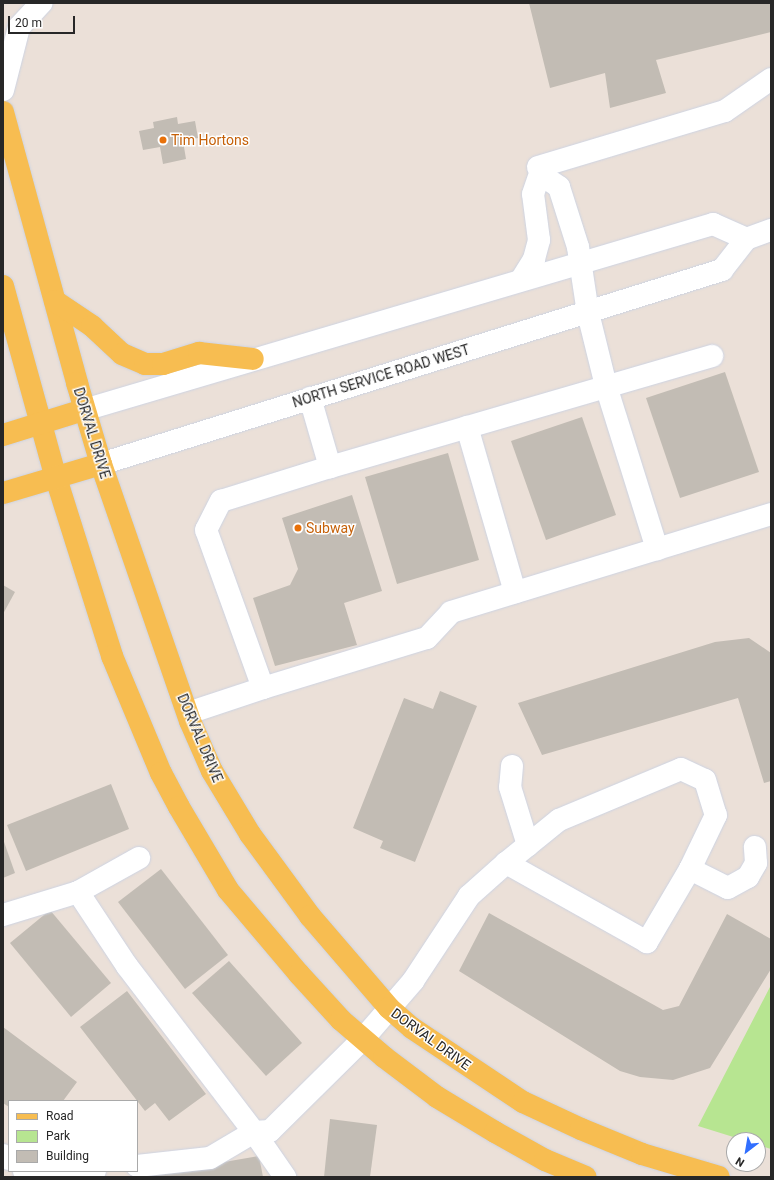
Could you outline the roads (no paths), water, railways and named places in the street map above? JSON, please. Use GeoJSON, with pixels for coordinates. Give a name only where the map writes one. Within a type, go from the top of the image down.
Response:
{"type":"FeatureCollection","features":[{"type":"Feature","properties":{"kind":"main road","name":"DORVAL DRIVE"},"geometry":{"type":"LineString","coordinates":[[3,112],[84,410],[101,464],[188,713],[212,770],[250,834],[310,916],[389,1008],[431,1041],[523,1102],[581,1129],[642,1154],[719,1177]]}},
{"type":"Feature","properties":{"kind":"main road"},"geometry":{"type":"LineString","coordinates":[[3,286],[56,478],[112,656],[161,773],[179,807],[228,890],[299,974],[341,1020],[363,1039],[437,1097],[545,1160],[586,1177]]}},
{"type":"Feature","properties":{"kind":"main road"},"geometry":{"type":"LineString","coordinates":[[55,301],[92,326],[122,354],[145,364],[163,364],[199,353],[253,359]]}},
{"type":"Feature","properties":{"kind":"main road"},"geometry":{"type":"LineString","coordinates":[[3,435],[84,410]]}},
{"type":"Feature","properties":{"kind":"main road","name":"NORTH SERVICE ROAD WEST"},"geometry":{"type":"LineString","coordinates":[[3,493],[101,464]]}},
{"type":"Feature","properties":{"kind":"street"},"geometry":{"type":"LineString","coordinates":[[3,90],[19,27],[41,3]]}},
{"type":"Feature","properties":{"kind":"street"},"geometry":{"type":"LineString","coordinates":[[538,166],[725,111],[771,79]]}},
{"type":"Feature","properties":{"kind":"street"},"geometry":{"type":"LineString","coordinates":[[521,280],[534,259],[539,240],[533,194],[540,174],[559,187],[578,247],[588,313],[606,386],[657,549]]}},
{"type":"Feature","properties":{"kind":"street"},"geometry":{"type":"LineString","coordinates":[[84,410],[713,224],[746,239],[771,230]]}},
{"type":"Feature","properties":{"kind":"street","name":"NORTH SERVICE ROAD WEST"},"geometry":{"type":"LineString","coordinates":[[101,464],[722,270],[746,239]]}},
{"type":"Feature","properties":{"kind":"street"},"geometry":{"type":"LineString","coordinates":[[263,688],[206,530],[221,501],[330,467],[712,356]]}},
{"type":"Feature","properties":{"kind":"street"},"geometry":{"type":"LineString","coordinates":[[310,398],[330,467]]}},
{"type":"Feature","properties":{"kind":"street"},"geometry":{"type":"LineString","coordinates":[[467,427],[515,592]]}},
{"type":"Feature","properties":{"kind":"street"},"geometry":{"type":"LineString","coordinates":[[188,713],[263,688],[427,638],[451,612],[771,514]]}},
{"type":"Feature","properties":{"kind":"street"},"geometry":{"type":"LineString","coordinates":[[512,766],[510,786],[528,845]]}},
{"type":"Feature","properties":{"kind":"street"},"geometry":{"type":"LineString","coordinates":[[138,1166],[210,1158],[254,1132],[270,1131],[363,1039],[413,981],[469,896],[506,863],[558,820],[681,769],[705,780],[716,815],[690,869],[647,942],[506,863]]}},
{"type":"Feature","properties":{"kind":"street"},"geometry":{"type":"LineString","coordinates":[[690,869],[728,888],[748,877],[756,864],[755,847]]}},
{"type":"Feature","properties":{"kind":"street"},"geometry":{"type":"LineString","coordinates":[[3,915],[78,892],[140,858]]}},
{"type":"Feature","properties":{"kind":"street"},"geometry":{"type":"LineString","coordinates":[[78,892],[127,966],[254,1132],[285,1177]]}},
{"type":"Feature","properties":{"kind":"street"},"geometry":{"type":"LineString","coordinates":[[25,1172],[86,1172]]}},
{"type":"Feature","properties":{"kind":"place","name":"Tim Hortons"},"geometry":{"type":"Point","coordinates":[163,140]}},
{"type":"Feature","properties":{"kind":"place","name":"Subway"},"geometry":{"type":"Point","coordinates":[298,528]}}]}
